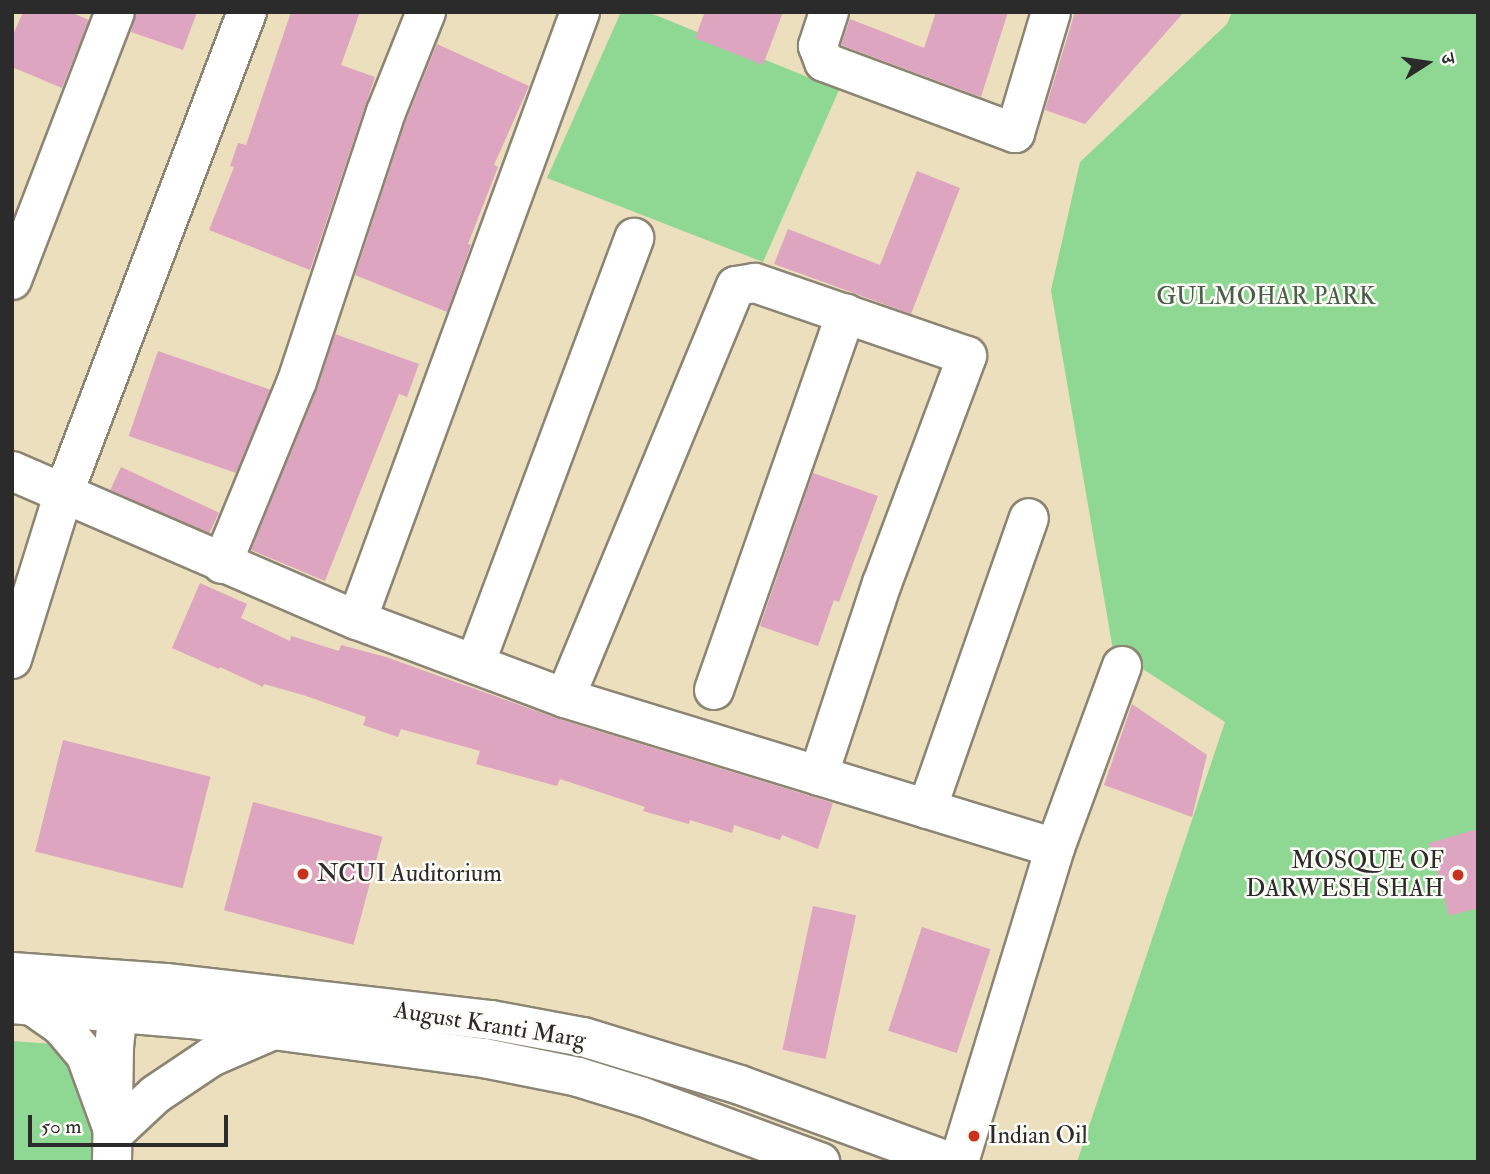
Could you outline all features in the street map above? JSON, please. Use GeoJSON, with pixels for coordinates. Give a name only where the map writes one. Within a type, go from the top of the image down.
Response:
{"type":"FeatureCollection","features":[{"type":"Feature","properties":{"kind":"street"},"geometry":{"type":"LineString","coordinates":[[12,280],[115,12]]}},
{"type":"Feature","properties":{"kind":"street"},"geometry":{"type":"LineString","coordinates":[[12,659],[63,495],[247,12]]}},
{"type":"Feature","properties":{"kind":"street"},"geometry":{"type":"LineString","coordinates":[[222,564],[297,381],[387,112],[425,12]]}},
{"type":"Feature","properties":{"kind":"street"},"geometry":{"type":"LineString","coordinates":[[357,620],[580,12]]}},
{"type":"Feature","properties":{"kind":"street"},"geometry":{"type":"LineString","coordinates":[[828,12],[818,46],[824,62],[1015,132],[1051,12]]}},
{"type":"Feature","properties":{"kind":"street"},"geometry":{"type":"LineString","coordinates":[[475,664],[634,238]]}},
{"type":"Feature","properties":{"kind":"street"},"geometry":{"type":"LineString","coordinates":[[565,698],[736,286],[755,283],[967,356],[882,583],[818,776]]}},
{"type":"Feature","properties":{"kind":"street"},"geometry":{"type":"LineString","coordinates":[[714,690],[846,313]]}},
{"type":"Feature","properties":{"kind":"street"},"geometry":{"type":"LineString","coordinates":[[12,471],[222,564],[357,620],[565,698],[1055,848]]}},
{"type":"Feature","properties":{"kind":"street"},"geometry":{"type":"LineString","coordinates":[[927,809],[1030,518]]}},
{"type":"Feature","properties":{"kind":"street"},"geometry":{"type":"LineString","coordinates":[[958,1162],[1055,848],[1122,666]]}},
{"type":"Feature","properties":{"kind":"street","name":"August Kranti Marg"},"geometry":{"type":"LineString","coordinates":[[12,972],[276,1029],[484,1058],[578,1077],[643,1097],[820,1162]]}},
{"type":"Feature","properties":{"kind":"street"},"geometry":{"type":"LineString","coordinates":[[113,1147],[114,1047],[119,996]]}},
{"type":"Feature","properties":{"kind":"street","name":"August Kranti Marg"},"geometry":{"type":"LineString","coordinates":[[22,1004],[119,996],[491,1020],[583,1037],[740,1085],[950,1162]]}},
{"type":"Feature","properties":{"kind":"street"},"geometry":{"type":"LineString","coordinates":[[22,1004],[62,1027],[86,1056],[113,1147]]}},
{"type":"Feature","properties":{"kind":"street"},"geometry":{"type":"LineString","coordinates":[[113,1147],[156,1094],[211,1056],[276,1029]]}},
{"type":"Feature","properties":{"kind":"green space"},"geometry":{"type":"Polygon","coordinates":[[[621,12],[648,12],[839,90],[763,262],[547,178],[621,12]]]}},
{"type":"Feature","properties":{"kind":"green space","name":"GULMOHAR PARK"},"geometry":{"type":"Polygon","coordinates":[[[1232,12],[1478,12],[1476,1162],[1077,1162],[1225,722],[1113,650],[1051,290],[1080,162],[1227,24],[1232,12]]]}},
{"type":"Feature","properties":{"kind":"green space"},"geometry":{"type":"Polygon","coordinates":[[[12,1041],[54,1044],[67,1056],[93,1136],[91,1162],[12,1162],[12,1041]]]}},
{"type":"Feature","properties":{"kind":"building"},"geometry":{"type":"Polygon","coordinates":[[[23,12],[70,12],[89,20],[62,88],[12,67],[12,37],[23,12]]]}},
{"type":"Feature","properties":{"kind":"building"},"geometry":{"type":"Polygon","coordinates":[[[136,12],[197,12],[183,50],[131,32],[136,12]]]}},
{"type":"Feature","properties":{"kind":"building"},"geometry":{"type":"Polygon","coordinates":[[[291,12],[360,12],[341,65],[375,77],[310,270],[209,230],[234,167],[230,166],[238,143],[246,145],[291,12]]]}},
{"type":"Feature","properties":{"kind":"building"},"geometry":{"type":"Polygon","coordinates":[[[705,12],[783,12],[763,65],[695,38],[705,12]]]}},
{"type":"Feature","properties":{"kind":"building"},"geometry":{"type":"Polygon","coordinates":[[[936,12],[1008,12],[981,97],[841,45],[850,19],[924,48],[936,12]]]}},
{"type":"Feature","properties":{"kind":"building"},"geometry":{"type":"Polygon","coordinates":[[[1075,12],[1184,12],[1085,124],[1045,110],[1075,12]]]}},
{"type":"Feature","properties":{"kind":"building"},"geometry":{"type":"Polygon","coordinates":[[[437,44],[529,86],[494,165],[498,167],[468,244],[471,245],[447,312],[355,275],[405,123],[437,44]]]}},
{"type":"Feature","properties":{"kind":"building"},"geometry":{"type":"Polygon","coordinates":[[[917,171],[960,188],[911,314],[774,264],[788,229],[880,265],[917,171]]]}},
{"type":"Feature","properties":{"kind":"building"},"geometry":{"type":"Polygon","coordinates":[[[335,334],[419,364],[407,397],[399,394],[325,581],[251,550],[317,389],[335,334]]]}},
{"type":"Feature","properties":{"kind":"building"},"geometry":{"type":"Polygon","coordinates":[[[158,351],[271,390],[241,475],[129,436],[158,351]]]}},
{"type":"Feature","properties":{"kind":"building"},"geometry":{"type":"Polygon","coordinates":[[[121,467],[219,513],[208,535],[110,490],[121,467]]]}},
{"type":"Feature","properties":{"kind":"building"},"geometry":{"type":"Polygon","coordinates":[[[813,473],[878,496],[839,602],[834,600],[818,646],[760,626],[813,473]]]}},
{"type":"Feature","properties":{"kind":"building"},"geometry":{"type":"Polygon","coordinates":[[[200,583],[247,604],[241,618],[290,641],[291,636],[339,651],[341,645],[386,657],[559,719],[833,803],[818,849],[782,835],[780,840],[734,825],[732,833],[690,820],[689,824],[643,811],[645,807],[560,779],[557,786],[476,764],[480,751],[401,729],[398,737],[363,725],[366,717],[303,695],[264,684],[263,687],[220,667],[219,669],[172,648],[200,583]]]}},
{"type":"Feature","properties":{"kind":"building"},"geometry":{"type":"Polygon","coordinates":[[[1132,704],[1207,755],[1192,817],[1104,785],[1132,704]]]}},
{"type":"Feature","properties":{"kind":"building"},"geometry":{"type":"Polygon","coordinates":[[[63,740],[210,777],[183,888],[35,852],[63,740]]]}},
{"type":"Feature","properties":{"kind":"building","name":"NCUI Auditorium"},"geometry":{"type":"Polygon","coordinates":[[[253,802],[382,837],[353,945],[224,910],[253,802]]]}},
{"type":"Feature","properties":{"kind":"building","name":"MOSQUE OF DARWESH SHAH"},"geometry":{"type":"Polygon","coordinates":[[[1478,829],[1478,908],[1449,916],[1429,843],[1478,829]]]}},
{"type":"Feature","properties":{"kind":"building"},"geometry":{"type":"Polygon","coordinates":[[[813,906],[856,915],[825,1059],[782,1050],[813,906]]]}},
{"type":"Feature","properties":{"kind":"building"},"geometry":{"type":"Polygon","coordinates":[[[922,927],[990,949],[957,1053],[888,1031],[922,927]]]}},
{"type":"Feature","properties":{"kind":"place","name":"NCUI Auditorium"},"geometry":{"type":"Point","coordinates":[303,874]}},
{"type":"Feature","properties":{"kind":"place","name":"MOSQUE OF DARWESH SHAH"},"geometry":{"type":"Point","coordinates":[1458,875]}},
{"type":"Feature","properties":{"kind":"place","name":"Indian Oil"},"geometry":{"type":"Point","coordinates":[974,1136]}}]}
